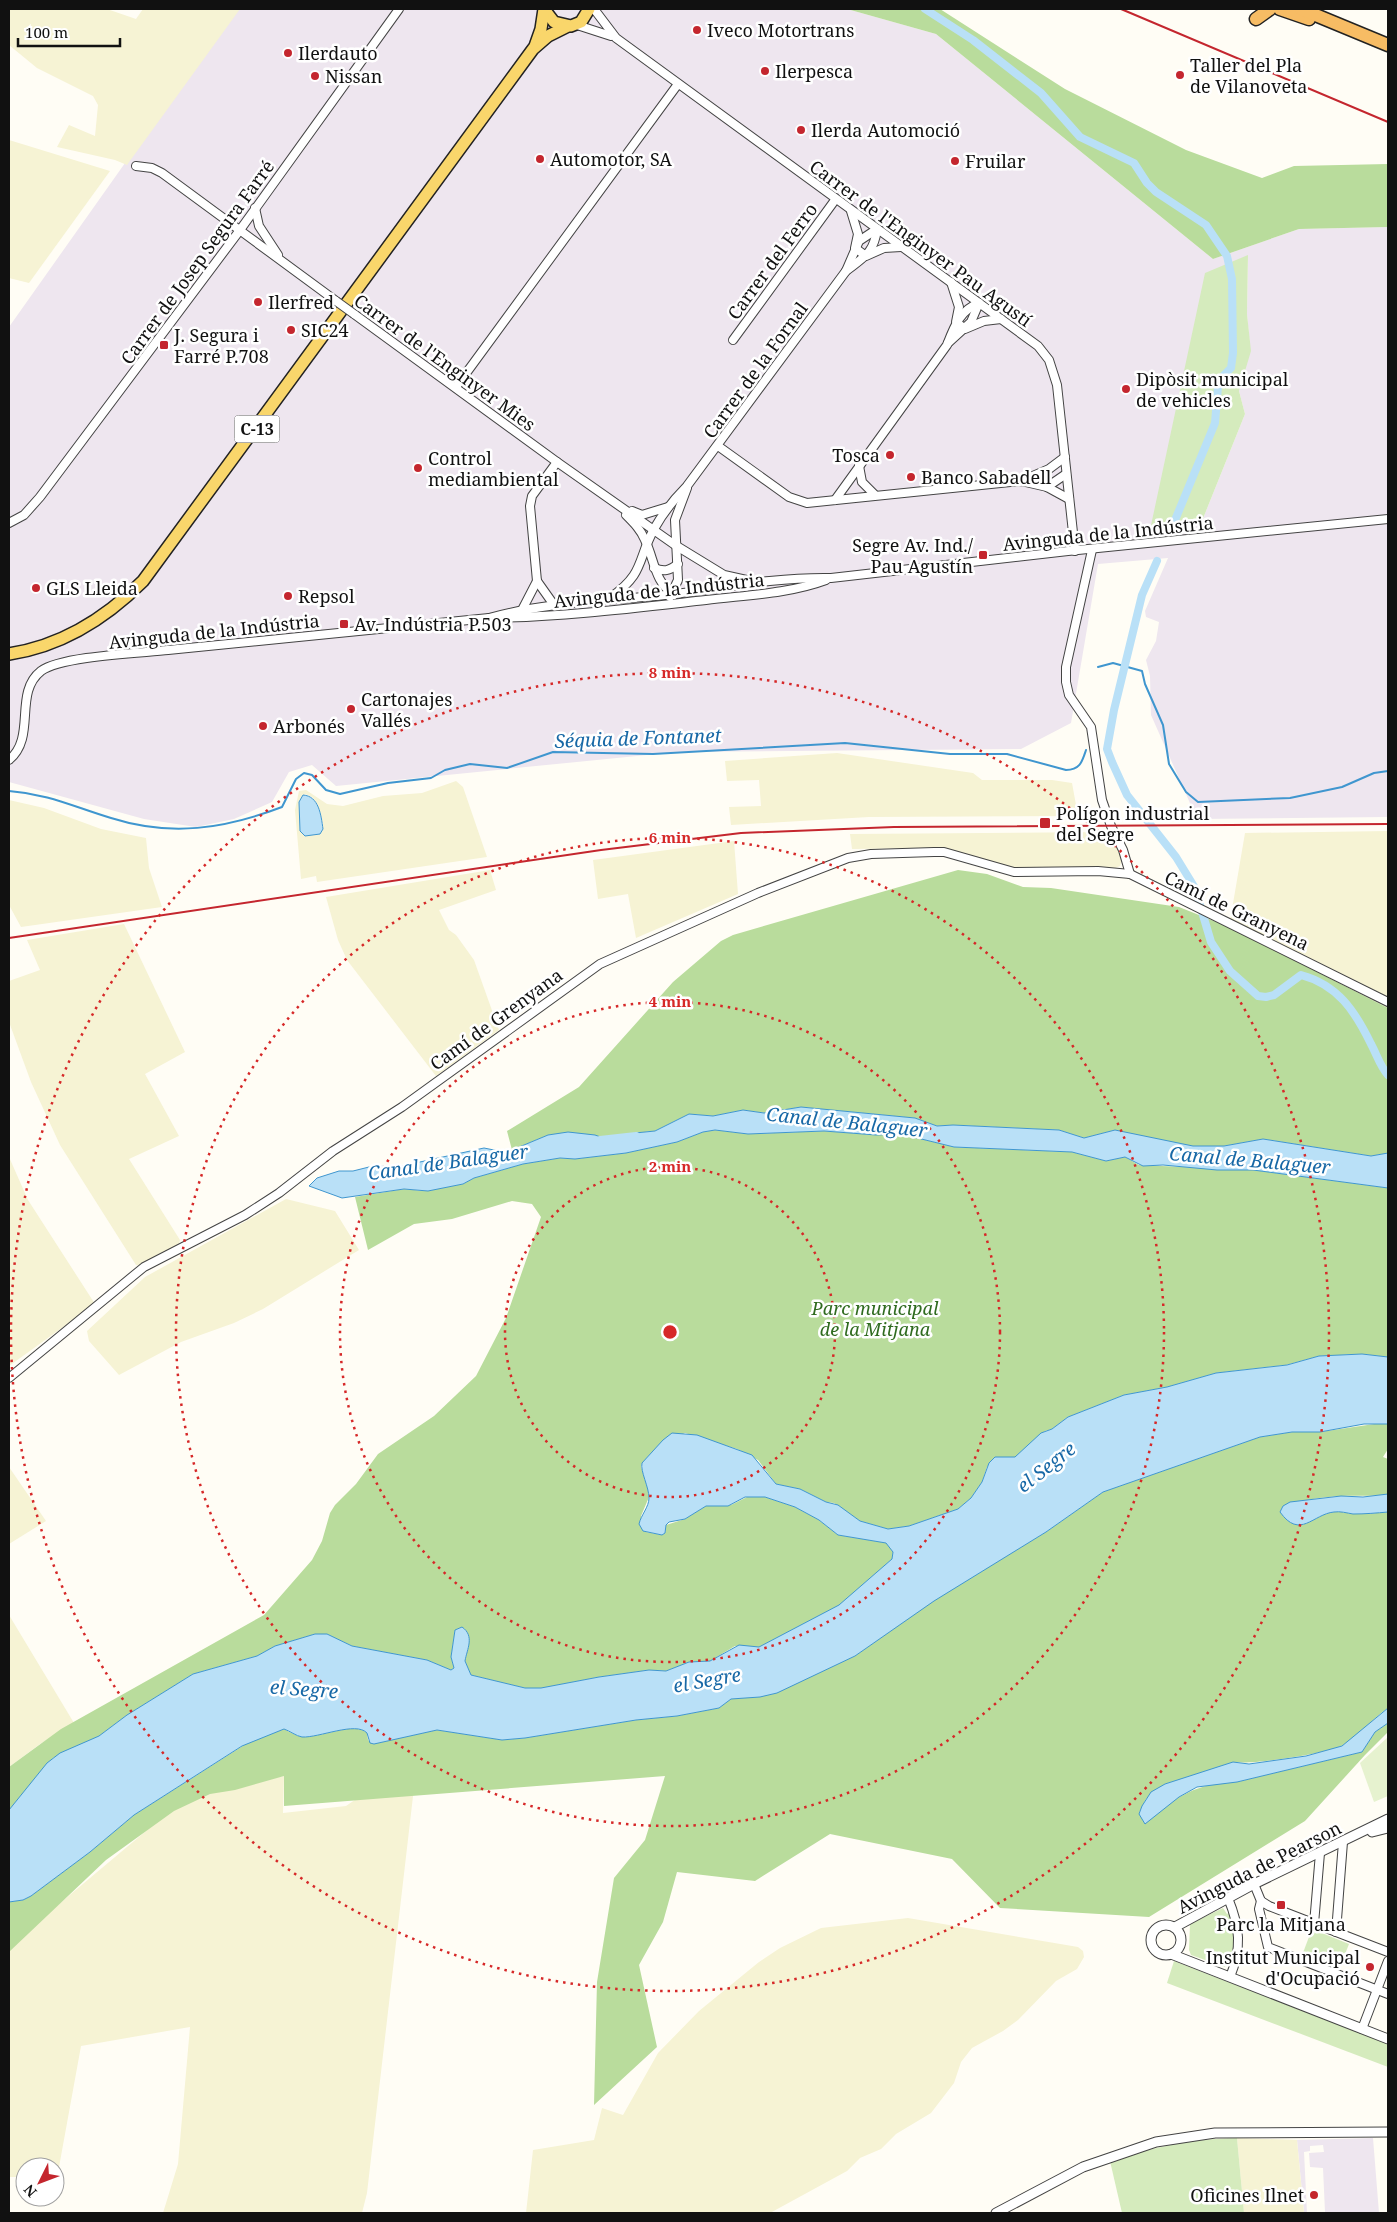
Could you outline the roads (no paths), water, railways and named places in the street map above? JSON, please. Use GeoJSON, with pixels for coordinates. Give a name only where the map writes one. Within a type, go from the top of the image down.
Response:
{"type":"FeatureCollection","features":[{"type":"Feature","properties":{"kind":"highway"},"geometry":{"type":"LineString","coordinates":[[1254,9],[1256,20],[1270,9]]}},
{"type":"Feature","properties":{"kind":"highway"},"geometry":{"type":"LineString","coordinates":[[1280,9],[1315,21],[1329,20]]}},
{"type":"Feature","properties":{"kind":"highway"},"geometry":{"type":"LineString","coordinates":[[1301,9],[1388,46]]}},
{"type":"Feature","properties":{"kind":"highway"},"geometry":{"type":"LineString","coordinates":[[1322,9],[1388,36]]}},
{"type":"Feature","properties":{"kind":"main road","name":"C-13"},"geometry":{"type":"LineString","coordinates":[[544,9],[554,22],[572,26]]}},
{"type":"Feature","properties":{"kind":"main road","name":"C-13"},"geometry":{"type":"LineString","coordinates":[[533,49],[541,28],[544,9]]}},
{"type":"Feature","properties":{"kind":"main road","name":"C-13"},"geometry":{"type":"LineString","coordinates":[[9,654],[53,642],[89,625],[112,610],[143,581],[533,49],[548,36],[572,26],[585,18],[589,9]]}},
{"type":"Feature","properties":{"kind":"street","name":"Carrer de Josep Segura Farré"},"geometry":{"type":"LineString","coordinates":[[9,523],[24,514],[40,497],[240,230],[399,9]]}},
{"type":"Feature","properties":{"kind":"street","name":"Carrer de l'Enginyer Pau Agustí"},"geometry":{"type":"LineString","coordinates":[[594,9],[616,38]]}},
{"type":"Feature","properties":{"kind":"street","name":"Carrer de l'Enginyer Pau Agustí"},"geometry":{"type":"LineString","coordinates":[[572,26],[601,31],[616,38],[835,200],[1038,346],[1048,360],[1056,385],[1075,551]]}},
{"type":"Feature","properties":{"kind":"street"},"geometry":{"type":"LineString","coordinates":[[456,387],[678,84]]}},
{"type":"Feature","properties":{"kind":"street","name":"Carrer de l'Enginyer Mies"},"geometry":{"type":"LineString","coordinates":[[136,166],[152,168],[162,173],[557,462],[675,545],[724,575],[758,582]]}},
{"type":"Feature","properties":{"kind":"street","name":"Carrer del Ferro"},"geometry":{"type":"LineString","coordinates":[[733,340],[835,200]]}},
{"type":"Feature","properties":{"kind":"street","name":"Carrer de l'Enginyer Mies"},"geometry":{"type":"LineString","coordinates":[[255,208],[264,236],[282,261]]}},
{"type":"Feature","properties":{"kind":"street","name":"Carrer de la Fornal"},"geometry":{"type":"LineString","coordinates":[[610,598],[624,588],[636,575],[654,529],[668,507],[688,486],[846,271],[858,234],[851,211]]}},
{"type":"Feature","properties":{"kind":"street","name":"Carrer de la Fornal"},"geometry":{"type":"LineString","coordinates":[[855,248],[864,237],[877,229]]}},
{"type":"Feature","properties":{"kind":"street","name":"Carrer de la Fornal"},"geometry":{"type":"LineString","coordinates":[[846,271],[866,256],[874,247],[877,229]]}},
{"type":"Feature","properties":{"kind":"street","name":"Carrer de la Fornal"},"geometry":{"type":"LineString","coordinates":[[866,256],[884,248],[901,246]]}},
{"type":"Feature","properties":{"kind":"street"},"geometry":{"type":"LineString","coordinates":[[855,248],[866,256]]}},
{"type":"Feature","properties":{"kind":"street"},"geometry":{"type":"LineString","coordinates":[[947,345],[956,322],[959,307],[951,282]]}},
{"type":"Feature","properties":{"kind":"street"},"geometry":{"type":"LineString","coordinates":[[956,322],[966,310],[979,302]]}},
{"type":"Feature","properties":{"kind":"street"},"geometry":{"type":"LineString","coordinates":[[835,500],[947,345],[974,319],[979,302]]}},
{"type":"Feature","properties":{"kind":"street"},"geometry":{"type":"LineString","coordinates":[[965,329],[984,321],[1001,319]]}},
{"type":"Feature","properties":{"kind":"street"},"geometry":{"type":"LineString","coordinates":[[956,322],[965,329]]}},
{"type":"Feature","properties":{"kind":"street"},"geometry":{"type":"LineString","coordinates":[[718,446],[798,501],[807,503],[1021,482],[1047,487],[1069,499]]}},
{"type":"Feature","properties":{"kind":"street"},"geometry":{"type":"LineString","coordinates":[[1021,482],[1048,469],[1064,457]]}},
{"type":"Feature","properties":{"kind":"street"},"geometry":{"type":"LineString","coordinates":[[554,604],[538,580],[530,506],[532,496],[557,462]]}},
{"type":"Feature","properties":{"kind":"street"},"geometry":{"type":"LineString","coordinates":[[859,465],[862,482],[875,495]]}},
{"type":"Feature","properties":{"kind":"street"},"geometry":{"type":"LineString","coordinates":[[1048,469],[1066,474]]}},
{"type":"Feature","properties":{"kind":"street"},"geometry":{"type":"LineString","coordinates":[[1047,487],[1066,474]]}},
{"type":"Feature","properties":{"kind":"street","name":"Carrer de la Fornal"},"geometry":{"type":"LineString","coordinates":[[673,594],[678,580],[674,529],[688,486]]}},
{"type":"Feature","properties":{"kind":"street","name":"Carrer de l'Enginyer Mies"},"geometry":{"type":"LineString","coordinates":[[616,504],[638,527],[647,544],[654,568],[663,586],[687,602]]}},
{"type":"Feature","properties":{"kind":"street"},"geometry":{"type":"LineString","coordinates":[[616,504],[642,515],[668,507],[678,514]]}},
{"type":"Feature","properties":{"kind":"street","name":"Avinguda de la Indústria"},"geometry":{"type":"LineString","coordinates":[[489,618],[523,608],[554,604],[673,594],[800,578],[831,578],[1388,519]]}},
{"type":"Feature","properties":{"kind":"street"},"geometry":{"type":"LineString","coordinates":[[1092,550],[1066,667],[1066,682],[1072,701],[1091,727],[1102,800],[1111,826],[1123,850],[1130,874]]}},
{"type":"Feature","properties":{"kind":"street"},"geometry":{"type":"LineString","coordinates":[[654,568],[663,572],[670,570],[678,564]]}},
{"type":"Feature","properties":{"kind":"street","name":"Avinguda de la Indústria"},"geometry":{"type":"LineString","coordinates":[[9,760],[17,752],[24,731],[26,697],[30,685],[42,671],[56,664],[126,654],[489,618],[546,617],[662,605],[803,589],[831,578]]}},
{"type":"Feature","properties":{"kind":"street"},"geometry":{"type":"LineString","coordinates":[[523,608],[538,580]]}},
{"type":"Feature","properties":{"kind":"street"},"geometry":{"type":"LineString","coordinates":[[662,605],[673,594]]}},
{"type":"Feature","properties":{"kind":"street","name":"Camí de Grenyana"},"geometry":{"type":"LineString","coordinates":[[9,1378],[144,1267],[264,1203],[333,1151],[430,1087],[575,980],[627,950],[792,879],[860,856],[944,852],[1000,870],[1066,872]]}},
{"type":"Feature","properties":{"kind":"street","name":"Camí de Granyena"},"geometry":{"type":"LineString","coordinates":[[1066,872],[1098,871],[1130,874],[1388,1002]]}},
{"type":"Feature","properties":{"kind":"street","name":"Avinguda de Pearson"},"geometry":{"type":"LineString","coordinates":[[1175,1927],[1254,1884],[1388,1820]]}},
{"type":"Feature","properties":{"kind":"street","name":"Avinguda de Pearson"},"geometry":{"type":"LineString","coordinates":[[1357,1835],[1388,1828]]}},
{"type":"Feature","properties":{"kind":"street"},"geometry":{"type":"LineString","coordinates":[[1336,1932],[1343,1842]]}},
{"type":"Feature","properties":{"kind":"street"},"geometry":{"type":"LineString","coordinates":[[1314,1924],[1320,1853]]}},
{"type":"Feature","properties":{"kind":"street"},"geometry":{"type":"LineString","coordinates":[[1254,1884],[1261,1901],[1269,1906],[1388,1952]]}},
{"type":"Feature","properties":{"kind":"street"},"geometry":{"type":"LineString","coordinates":[[1228,1898],[1240,1938],[1237,1961],[1230,1977]]}},
{"type":"Feature","properties":{"kind":"street"},"geometry":{"type":"LineString","coordinates":[[1261,1901],[1259,1909],[1268,1947],[1388,1994]]}},
{"type":"Feature","properties":{"kind":"street"},"geometry":{"type":"LineString","coordinates":[[1175,1952],[1181,1940],[1175,1927],[1161,1925],[1153,1930],[1150,1938],[1151,1945],[1157,1953],[1175,1952],[1181,1958],[1388,2039]]}},
{"type":"Feature","properties":{"kind":"street"},"geometry":{"type":"LineString","coordinates":[[1362,2029],[1388,1961]]}},
{"type":"Feature","properties":{"kind":"street"},"geometry":{"type":"LineString","coordinates":[[996,2213],[1083,2167],[1156,2142],[1221,2133],[1388,2132]]}},
{"type":"Feature","properties":{"kind":"water"},"geometry":{"type":"Polygon","coordinates":[[[303,795],[313,799],[318,807],[323,829],[320,834],[305,836],[300,831],[299,802],[303,795]]]}},
{"type":"Feature","properties":{"kind":"water"},"geometry":{"type":"Polygon","coordinates":[[[801,1107],[915,1118],[937,1126],[953,1125],[1059,1130],[1084,1138],[1115,1130],[1193,1146],[1224,1146],[1263,1139],[1371,1156],[1388,1153],[1388,1188],[1253,1170],[1217,1170],[1163,1165],[1143,1166],[1125,1157],[1106,1161],[1072,1152],[954,1147],[901,1134],[876,1135],[824,1131],[748,1134],[715,1130],[703,1132],[677,1142],[626,1153],[575,1159],[560,1158],[523,1164],[474,1178],[463,1184],[428,1191],[404,1189],[342,1198],[309,1186],[317,1178],[339,1171],[353,1171],[373,1166],[397,1167],[484,1148],[499,1151],[512,1150],[548,1135],[568,1132],[595,1135],[606,1139],[624,1138],[635,1133],[655,1131],[689,1114],[713,1116],[743,1110],[764,1113],[801,1107]]]}},
{"type":"Feature","properties":{"kind":"water","name":"el Segre"},"geometry":{"type":"Polygon","coordinates":[[[1362,1354],[1388,1357],[1388,1424],[1364,1424],[1320,1432],[1292,1432],[1260,1437],[1103,1492],[1046,1532],[934,1601],[855,1656],[777,1693],[760,1697],[731,1699],[719,1708],[677,1716],[636,1720],[502,1740],[437,1730],[374,1744],[370,1743],[367,1733],[362,1730],[346,1729],[302,1737],[284,1729],[242,1746],[134,1815],[90,1852],[31,1896],[23,1900],[9,1902],[9,1810],[47,1763],[60,1753],[99,1736],[127,1715],[193,1674],[257,1656],[275,1646],[315,1634],[327,1634],[352,1646],[427,1660],[451,1670],[454,1668],[451,1657],[455,1630],[462,1627],[468,1634],[469,1639],[465,1661],[471,1675],[525,1688],[541,1688],[649,1670],[666,1671],[689,1662],[710,1661],[739,1645],[759,1647],[839,1605],[892,1559],[893,1552],[886,1543],[838,1535],[819,1520],[795,1507],[765,1497],[745,1497],[728,1506],[706,1506],[685,1519],[669,1522],[666,1525],[665,1533],[662,1535],[643,1531],[639,1524],[648,1505],[649,1498],[642,1463],[672,1433],[697,1435],[752,1455],[776,1484],[800,1489],[826,1502],[838,1505],[860,1521],[888,1529],[909,1526],[958,1509],[971,1498],[982,1482],[989,1463],[995,1457],[1015,1457],[1041,1433],[1052,1429],[1068,1417],[1124,1395],[1167,1387],[1216,1373],[1287,1365],[1319,1356],[1362,1354]]]}},
{"type":"Feature","properties":{"kind":"water"},"geometry":{"type":"Polygon","coordinates":[[[1388,1494],[1388,1512],[1353,1514],[1334,1512],[1300,1525],[1287,1520],[1280,1512],[1283,1506],[1290,1502],[1341,1496],[1363,1497],[1388,1494]]]}},
{"type":"Feature","properties":{"kind":"water"},"geometry":{"type":"Polygon","coordinates":[[[1388,1708],[1388,1723],[1375,1732],[1362,1752],[1237,1782],[1197,1787],[1179,1797],[1145,1824],[1139,1814],[1151,1792],[1165,1784],[1233,1762],[1249,1764],[1306,1756],[1342,1746],[1388,1708]]]}},
{"type":"Feature","properties":{"kind":"waterway"},"geometry":{"type":"LineString","coordinates":[[925,9],[973,40],[1041,93],[1080,137],[1134,163],[1147,183],[1156,192],[1206,225],[1227,256],[1232,279],[1233,353],[1231,368],[1223,376],[1218,387],[1215,423],[1173,525]]}},
{"type":"Feature","properties":{"kind":"waterway"},"geometry":{"type":"LineString","coordinates":[[1157,561],[1142,595],[1114,710],[1107,749],[1112,762],[1127,795],[1176,857],[1195,888],[1211,942],[1230,971],[1258,996],[1274,995],[1301,975],[1325,985],[1352,1010],[1388,1075]]}},
{"type":"Feature","properties":{"kind":"waterway","name":"Séquia de Fontanet"},"geometry":{"type":"LineString","coordinates":[[1098,667],[1113,663],[1142,671],[1145,684],[1163,725],[1169,764],[1186,792],[1198,802],[1290,798],[1342,787],[1374,773],[1388,771]]}},
{"type":"Feature","properties":{"kind":"waterway","name":"Séquia de Fontanet"},"geometry":{"type":"LineString","coordinates":[[9,791],[49,798],[133,824],[176,829],[197,828],[239,821],[282,807],[296,779],[304,773],[312,775],[326,790],[340,794],[388,783],[431,778],[445,770],[470,764],[507,768],[553,752],[653,754],[845,743],[950,754],[1007,754],[1071,770],[1082,762],[1086,750]]}},
{"type":"Feature","properties":{"kind":"waterway","name":"Canal de Balaguer"},"geometry":{"type":"LineString","coordinates":[[600,1140],[636,1136]]}},
{"type":"Feature","properties":{"kind":"railway"},"geometry":{"type":"LineString","coordinates":[[1121,9],[1388,122]]}},
{"type":"Feature","properties":{"kind":"railway"},"geometry":{"type":"LineString","coordinates":[[9,938],[601,850],[741,833],[894,827],[1388,824]]}},
{"type":"Feature","properties":{"kind":"place","name":"Iveco Motortrans"},"geometry":{"type":"Point","coordinates":[697,30]}},
{"type":"Feature","properties":{"kind":"place","name":"Ilerdauto"},"geometry":{"type":"Point","coordinates":[288,53]}},
{"type":"Feature","properties":{"kind":"place","name":"Ilerpesca"},"geometry":{"type":"Point","coordinates":[765,71]}},
{"type":"Feature","properties":{"kind":"place","name":"Taller del Pla de Vilanoveta"},"geometry":{"type":"Point","coordinates":[1180,75]}},
{"type":"Feature","properties":{"kind":"place","name":"Nissan"},"geometry":{"type":"Point","coordinates":[315,76]}},
{"type":"Feature","properties":{"kind":"place","name":"Ilerda Automoció"},"geometry":{"type":"Point","coordinates":[801,130]}},
{"type":"Feature","properties":{"kind":"place","name":"Automotor, SA"},"geometry":{"type":"Point","coordinates":[540,159]}},
{"type":"Feature","properties":{"kind":"place","name":"Fruilar"},"geometry":{"type":"Point","coordinates":[955,161]}},
{"type":"Feature","properties":{"kind":"place","name":"Ilerfred"},"geometry":{"type":"Point","coordinates":[258,302]}},
{"type":"Feature","properties":{"kind":"place","name":"SIC24"},"geometry":{"type":"Point","coordinates":[291,330]}},
{"type":"Feature","properties":{"kind":"place","name":"J. Segura i Farré P.708"},"geometry":{"type":"Point","coordinates":[164,345]}},
{"type":"Feature","properties":{"kind":"place","name":"Dipòsit municipal de vehicles"},"geometry":{"type":"Point","coordinates":[1126,389]}},
{"type":"Feature","properties":{"kind":"place","name":"Tosca"},"geometry":{"type":"Point","coordinates":[890,455]}},
{"type":"Feature","properties":{"kind":"place","name":"Control mediambiental"},"geometry":{"type":"Point","coordinates":[418,468]}},
{"type":"Feature","properties":{"kind":"place","name":"Banco Sabadell"},"geometry":{"type":"Point","coordinates":[911,477]}},
{"type":"Feature","properties":{"kind":"place","name":"Segre Av. Ind./ Pau Agustín"},"geometry":{"type":"Point","coordinates":[983,555]}},
{"type":"Feature","properties":{"kind":"place","name":"GLS Lleida"},"geometry":{"type":"Point","coordinates":[36,588]}},
{"type":"Feature","properties":{"kind":"place","name":"Repsol"},"geometry":{"type":"Point","coordinates":[288,596]}},
{"type":"Feature","properties":{"kind":"place","name":"Av. Indústria P.503"},"geometry":{"type":"Point","coordinates":[344,624]}},
{"type":"Feature","properties":{"kind":"place","name":"Cartonajes Vallés"},"geometry":{"type":"Point","coordinates":[351,709]}},
{"type":"Feature","properties":{"kind":"place","name":"Arbonés"},"geometry":{"type":"Point","coordinates":[263,726]}},
{"type":"Feature","properties":{"kind":"place","name":"Polígon industrial del Segre"},"geometry":{"type":"Point","coordinates":[1045,823]}},
{"type":"Feature","properties":{"kind":"place","name":"Parc la Mitjana"},"geometry":{"type":"Point","coordinates":[1281,1905]}},
{"type":"Feature","properties":{"kind":"place","name":"Institut Municipal d'Ocupació"},"geometry":{"type":"Point","coordinates":[1370,1967]}},
{"type":"Feature","properties":{"kind":"place","name":"Oficines Ilnet"},"geometry":{"type":"Point","coordinates":[1314,2195]}},
{"type":"Feature","properties":{"kind":"park label","name":"Parc municipal de la Mitjana"},"geometry":{"type":"Point","coordinates":[875,1318]}}]}
